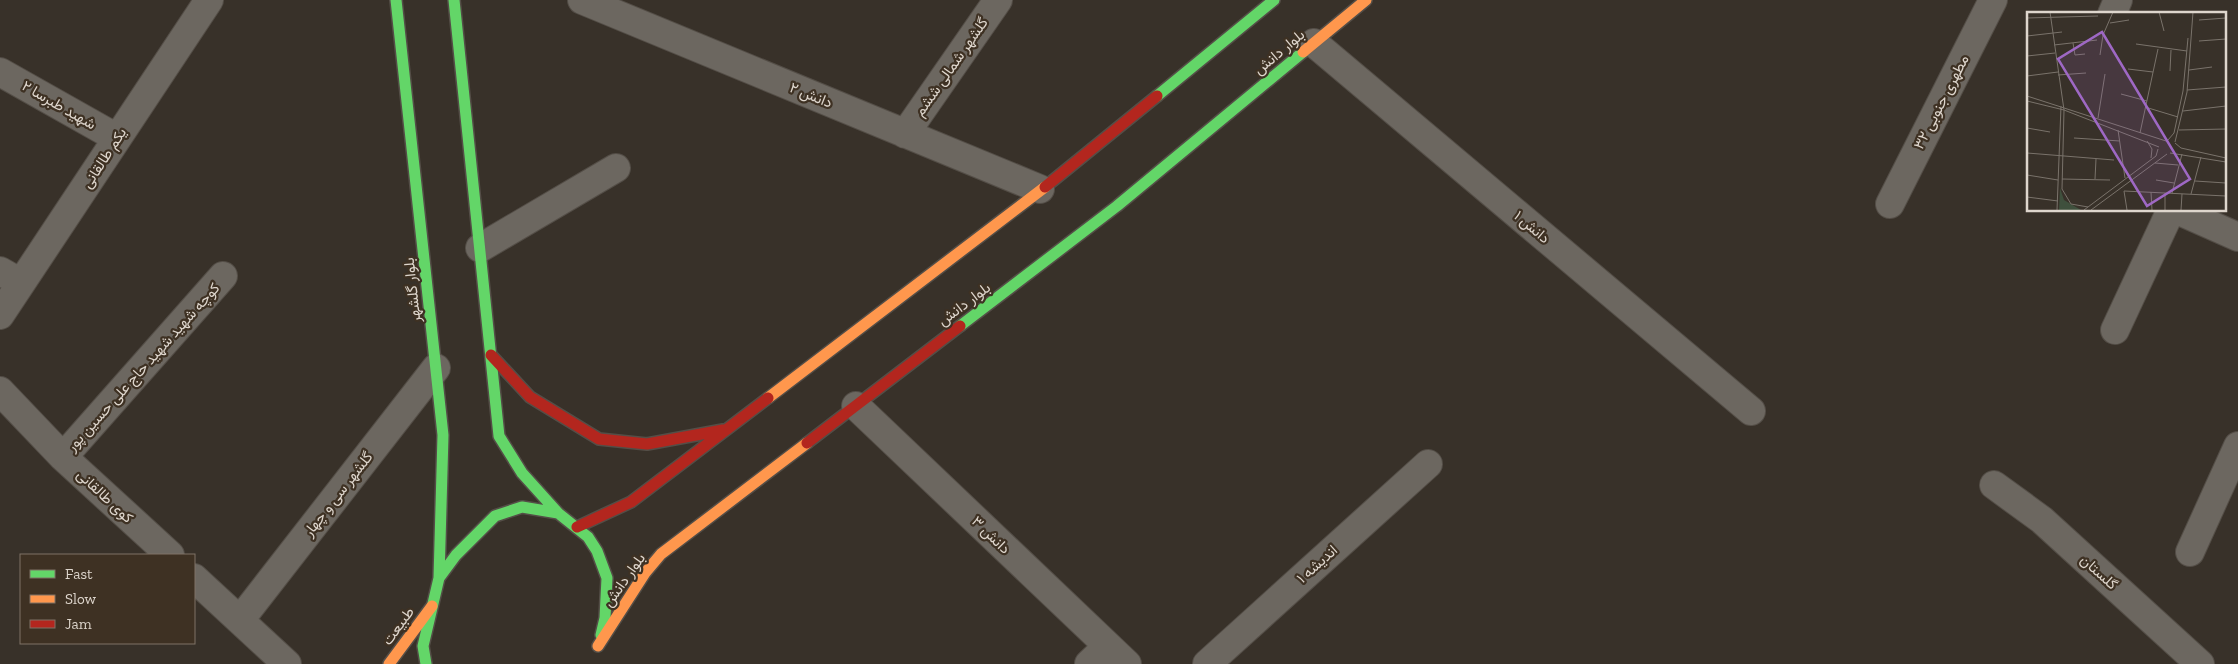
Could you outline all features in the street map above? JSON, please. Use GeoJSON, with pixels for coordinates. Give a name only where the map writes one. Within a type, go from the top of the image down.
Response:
{"type":"FeatureCollection","features":[{"type":"Feature","properties":{"kind":"main road","name":"بلوار گلشهر"},"geometry":{"type":"LineString","coordinates":[[396,0],[443,435],[439,578]]}},
{"type":"Feature","properties":{"kind":"main road"},"geometry":{"type":"LineString","coordinates":[[454,0],[499,436],[522,474],[558,513],[577,527],[631,502],[1077,162],[1274,0]]}},
{"type":"Feature","properties":{"kind":"main road","name":"بلوار دانش"},"geometry":{"type":"LineString","coordinates":[[577,527],[588,537],[597,551],[607,578],[606,618],[597,651],[645,573],[661,554],[1117,206],[1366,0]]}},
{"type":"Feature","properties":{"kind":"main road"},"geometry":{"type":"LineString","coordinates":[[491,355],[530,397],[562,418],[599,438],[646,444],[726,429]]}},
{"type":"Feature","properties":{"kind":"main road"},"geometry":{"type":"LineString","coordinates":[[426,664],[423,646],[439,578],[456,555],[495,516],[522,507],[558,513]]}},
{"type":"Feature","properties":{"kind":"main road","name":"طبیعت"},"geometry":{"type":"LineString","coordinates":[[389,664],[432,606]]}},
{"type":"Feature","properties":{"kind":"street","name":"یکم طالقانی"},"geometry":{"type":"LineString","coordinates":[[0,315],[11,277],[117,138],[209,0]]}},
{"type":"Feature","properties":{"kind":"street","name":"۲ دانش"},"geometry":{"type":"LineString","coordinates":[[582,0],[1040,189]]}},
{"type":"Feature","properties":{"kind":"street","name":"گلشهر شمالی ششم"},"geometry":{"type":"LineString","coordinates":[[905,134],[998,0]]}},
{"type":"Feature","properties":{"kind":"street","name":"مطهری جنوبی ۳۲"},"geometry":{"type":"LineString","coordinates":[[1890,204],[1993,0]]}},
{"type":"Feature","properties":{"kind":"street"},"geometry":{"type":"LineString","coordinates":[[2113,12],[2118,0]]}},
{"type":"Feature","properties":{"kind":"street","name":"دانش ۱"},"geometry":{"type":"LineString","coordinates":[[1314,43],[1751,411]]}},
{"type":"Feature","properties":{"kind":"street","name":"۲ شهید طبرسا"},"geometry":{"type":"LineString","coordinates":[[0,72],[117,138]]}},
{"type":"Feature","properties":{"kind":"street"},"geometry":{"type":"LineString","coordinates":[[480,248],[616,168]]}},
{"type":"Feature","properties":{"kind":"street"},"geometry":{"type":"LineString","coordinates":[[2115,330],[2172,211]]}},
{"type":"Feature","properties":{"kind":"street"},"geometry":{"type":"LineString","coordinates":[[2179,211],[2238,238]]}},
{"type":"Feature","properties":{"kind":"street","name":"کوچه شهید شهید حاج علی حسین پور"},"geometry":{"type":"LineString","coordinates":[[63,457],[224,276]]}},
{"type":"Feature","properties":{"kind":"street","name":"گلشهر سی و چهار"},"geometry":{"type":"LineString","coordinates":[[240,620],[436,368]]}},
{"type":"Feature","properties":{"kind":"street","name":"کوی طالقانی"},"geometry":{"type":"LineString","coordinates":[[0,391],[63,457],[169,554]]}},
{"type":"Feature","properties":{"kind":"street","name":"دانش ۳"},"geometry":{"type":"LineString","coordinates":[[856,406],[1108,658]]}},
{"type":"Feature","properties":{"kind":"street"},"geometry":{"type":"LineString","coordinates":[[2190,552],[2238,446]]}},
{"type":"Feature","properties":{"kind":"street","name":"اندیشه ۱"},"geometry":{"type":"LineString","coordinates":[[1207,664],[1428,464]]}},
{"type":"Feature","properties":{"kind":"street","name":"گلستان"},"geometry":{"type":"LineString","coordinates":[[1994,485],[2042,520],[2200,664]]}},
{"type":"Feature","properties":{"kind":"street"},"geometry":{"type":"LineString","coordinates":[[195,579],[288,664]]}},
{"type":"Feature","properties":{"kind":"traffic: fast"},"geometry":{"type":"LineString","coordinates":[[396,0],[443,435],[439,578]]}},
{"type":"Feature","properties":{"kind":"traffic: fast"},"geometry":{"type":"LineString","coordinates":[[454,0],[499,436],[522,473],[558,513]]}},
{"type":"Feature","properties":{"kind":"traffic: fast"},"geometry":{"type":"LineString","coordinates":[[1157,96],[1274,0]]}},
{"type":"Feature","properties":{"kind":"traffic: fast"},"geometry":{"type":"LineString","coordinates":[[960,326],[1117,206],[1303,52]]}},
{"type":"Feature","properties":{"kind":"traffic: fast"},"geometry":{"type":"LineString","coordinates":[[426,664],[423,646],[439,578],[456,555],[495,516],[522,507],[558,513],[588,537],[597,551],[607,578],[605,618],[601,635]]}},
{"type":"Feature","properties":{"kind":"traffic: slow"},"geometry":{"type":"LineString","coordinates":[[1303,52],[1366,0]]}},
{"type":"Feature","properties":{"kind":"traffic: slow"},"geometry":{"type":"LineString","coordinates":[[768,398],[1045,187]]}},
{"type":"Feature","properties":{"kind":"traffic: slow"},"geometry":{"type":"LineString","coordinates":[[598,646],[645,573],[661,554],[807,443]]}},
{"type":"Feature","properties":{"kind":"traffic: slow"},"geometry":{"type":"LineString","coordinates":[[389,664],[432,606]]}},
{"type":"Feature","properties":{"kind":"traffic: jam"},"geometry":{"type":"LineString","coordinates":[[1045,187],[1157,96]]}},
{"type":"Feature","properties":{"kind":"traffic: jam"},"geometry":{"type":"LineString","coordinates":[[807,443],[960,326]]}},
{"type":"Feature","properties":{"kind":"traffic: jam"},"geometry":{"type":"LineString","coordinates":[[491,355],[530,397],[599,439],[647,444],[723,430]]}},
{"type":"Feature","properties":{"kind":"traffic: jam"},"geometry":{"type":"LineString","coordinates":[[577,527],[631,502],[768,398]]}}]}
